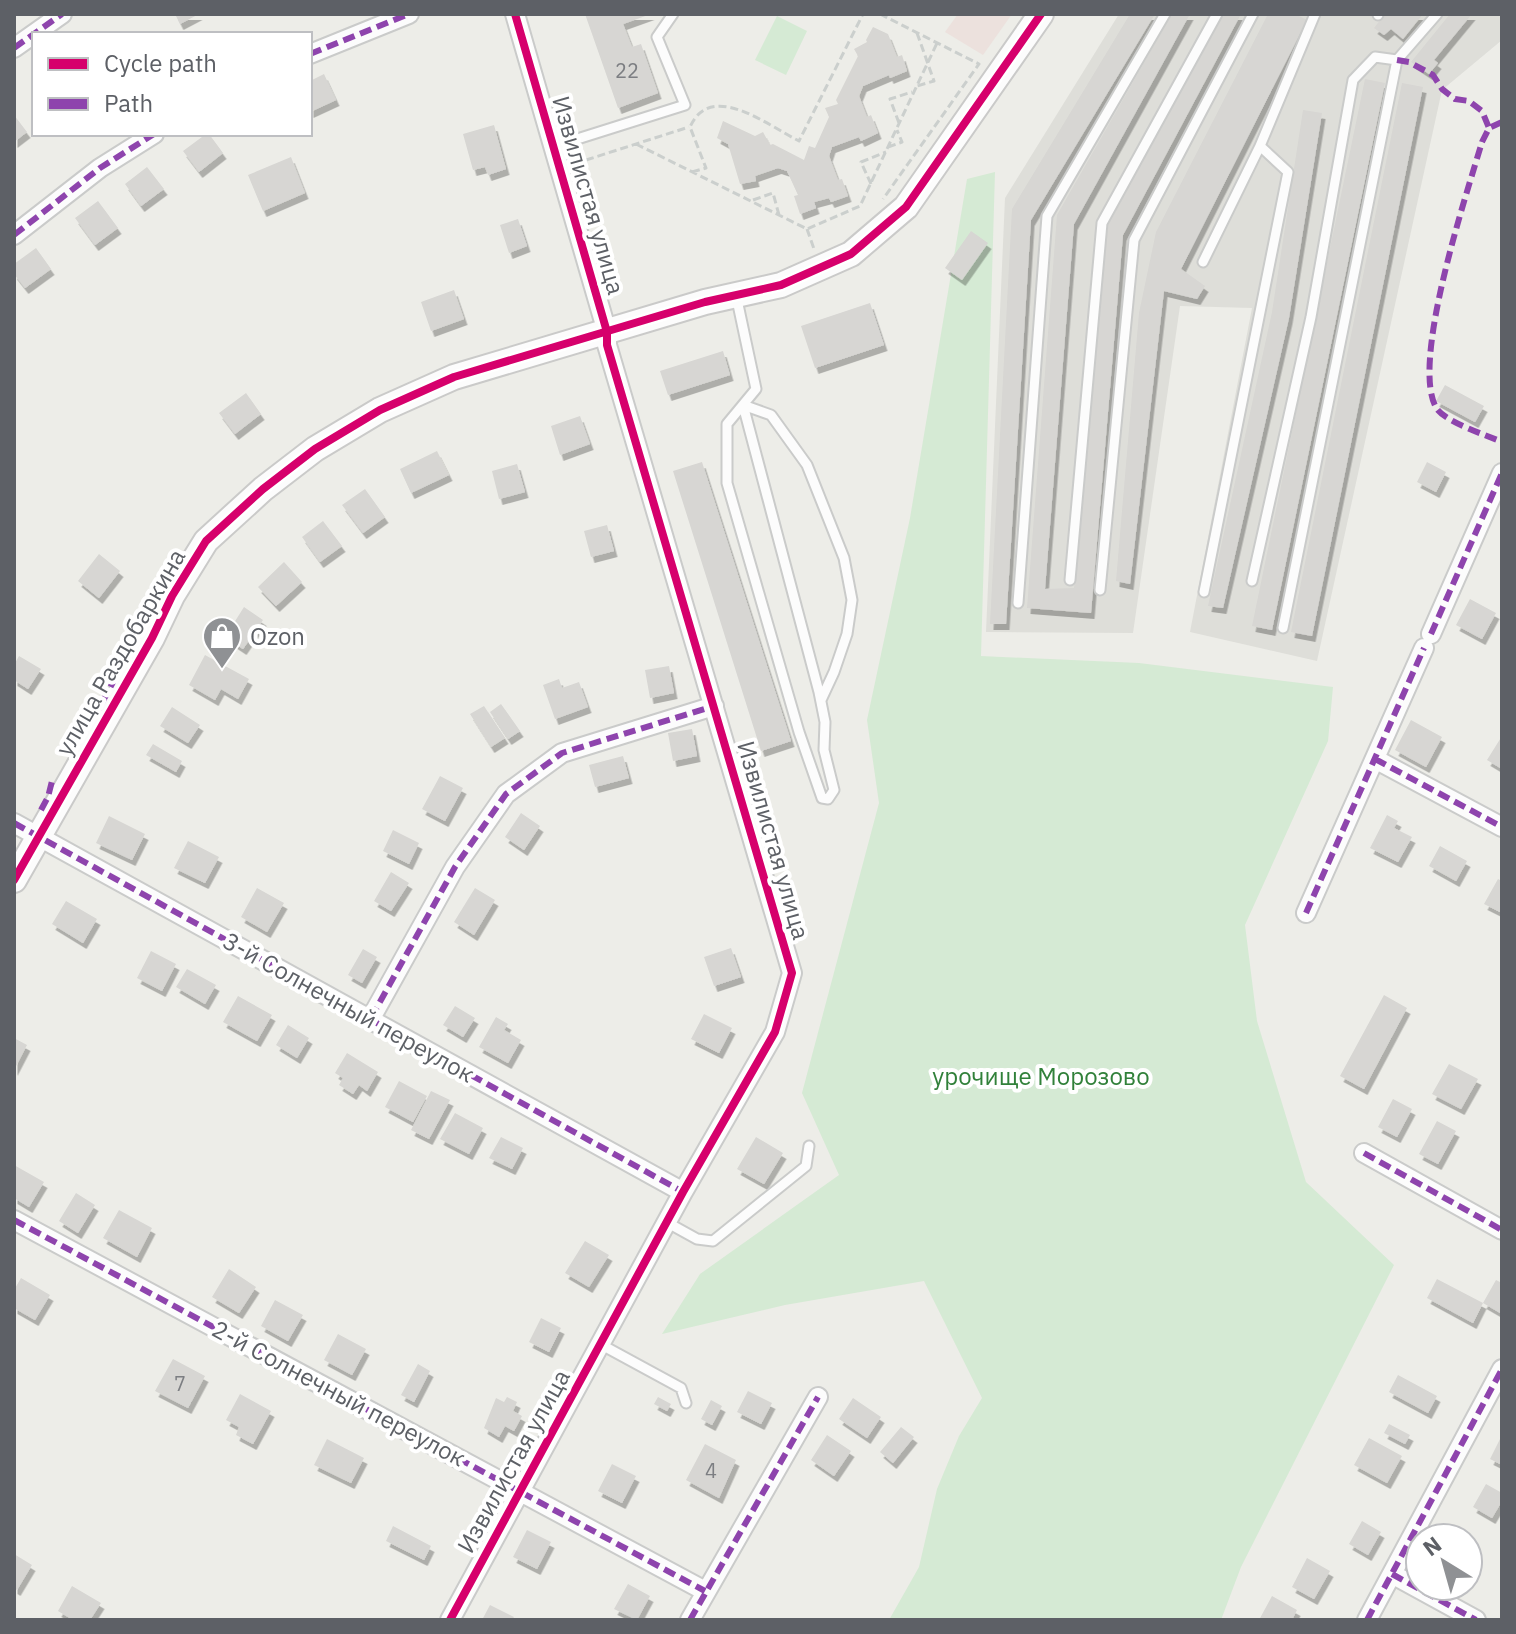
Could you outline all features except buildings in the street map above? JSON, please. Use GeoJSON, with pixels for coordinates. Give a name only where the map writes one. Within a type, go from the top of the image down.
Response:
{"type":"FeatureCollection","features":[{"type":"Feature","properties":{"kind":"street"},"geometry":{"type":"LineString","coordinates":[[37,32],[62,14]]}},
{"type":"Feature","properties":{"kind":"street"},"geometry":{"type":"LineString","coordinates":[[312,53],[409,14]]}},
{"type":"Feature","properties":{"kind":"street","name":"Извилистая улица"},"geometry":{"type":"LineString","coordinates":[[450,1620],[683,1192],[775,1032],[792,973],[607,345],[607,332],[515,14]]}},
{"type":"Feature","properties":{"kind":"street","name":"улица Раздобаркина"},"geometry":{"type":"LineString","coordinates":[[14,880],[152,638],[172,596],[206,541],[263,489],[315,449],[380,410],[454,377],[736,295],[781,285],[851,254],[906,207],[1041,14]]}},
{"type":"Feature","properties":{"kind":"street"},"geometry":{"type":"LineString","coordinates":[[14,48],[32,35]]}},
{"type":"Feature","properties":{"kind":"street"},"geometry":{"type":"LineString","coordinates":[[14,235],[100,168],[151,136]]}},
{"type":"Feature","properties":{"kind":"street"},"geometry":{"type":"LineString","coordinates":[[1306,913],[1502,473]]}},
{"type":"Feature","properties":{"kind":"street"},"geometry":{"type":"LineString","coordinates":[[371,1018],[455,867],[506,794],[562,753],[714,706]]}},
{"type":"Feature","properties":{"kind":"street"},"geometry":{"type":"LineString","coordinates":[[1375,759],[1502,827]]}},
{"type":"Feature","properties":{"kind":"street","name":"3-й Солнечный переулок"},"geometry":{"type":"LineString","coordinates":[[14,823],[683,1192]]}},
{"type":"Feature","properties":{"kind":"street"},"geometry":{"type":"LineString","coordinates":[[1364,1153],[1502,1230]]}},
{"type":"Feature","properties":{"kind":"street","name":"2-й Солнечный переулок"},"geometry":{"type":"LineString","coordinates":[[14,1220],[705,1591]]}},
{"type":"Feature","properties":{"kind":"street"},"geometry":{"type":"LineString","coordinates":[[1367,1620],[1502,1369]]}},
{"type":"Feature","properties":{"kind":"street"},"geometry":{"type":"LineString","coordinates":[[690,1620],[818,1397]]}},
{"type":"Feature","properties":{"kind":"street"},"geometry":{"type":"LineString","coordinates":[[1392,1574],[1476,1620]]}},
{"type":"Feature","properties":{"kind":"lane"},"geometry":{"type":"LineString","coordinates":[[555,146],[685,105],[657,37],[673,14]]}},
{"type":"Feature","properties":{"kind":"lane"},"geometry":{"type":"LineString","coordinates":[[1018,603],[1047,216],[1165,14]]}},
{"type":"Feature","properties":{"kind":"lane"},"geometry":{"type":"LineString","coordinates":[[1070,580],[1102,223],[1217,14]]}},
{"type":"Feature","properties":{"kind":"lane"},"geometry":{"type":"LineString","coordinates":[[1100,590],[1134,240],[1253,14]]}},
{"type":"Feature","properties":{"kind":"lane"},"geometry":{"type":"LineString","coordinates":[[1203,262],[1260,146],[1315,14]]}},
{"type":"Feature","properties":{"kind":"lane"},"geometry":{"type":"LineString","coordinates":[[1283,628],[1397,60],[1437,14]]}},
{"type":"Feature","properties":{"kind":"lane"},"geometry":{"type":"LineString","coordinates":[[1252,581],[1311,317],[1353,80],[1375,57],[1397,60]]}},
{"type":"Feature","properties":{"kind":"lane"},"geometry":{"type":"LineString","coordinates":[[1204,592],[1288,172],[1260,146]]}},
{"type":"Feature","properties":{"kind":"lane"},"geometry":{"type":"LineString","coordinates":[[736,295],[756,389],[727,424],[727,483],[799,732],[822,798],[828,799],[834,790],[824,750],[825,722],[821,700],[743,405]]}},
{"type":"Feature","properties":{"kind":"lane"},"geometry":{"type":"LineString","coordinates":[[743,405],[771,415],[807,465],[844,558],[852,600],[847,634],[821,700]]}},
{"type":"Feature","properties":{"kind":"lane"},"geometry":{"type":"LineString","coordinates":[[668,1223],[697,1239],[713,1241],[806,1166],[809,1146]]}},
{"type":"Feature","properties":{"kind":"lane"},"geometry":{"type":"LineString","coordinates":[[600,1344],[681,1388],[686,1403]]}},
{"type":"Feature","properties":{"kind":"path"},"geometry":{"type":"LineString","coordinates":[[692,172],[706,168],[690,127],[696,114],[707,106],[727,104],[799,141],[863,14]]}},
{"type":"Feature","properties":{"kind":"path"},"geometry":{"type":"LineString","coordinates":[[880,14],[979,64],[881,202]]}},
{"type":"Feature","properties":{"kind":"path"},"geometry":{"type":"LineString","coordinates":[[916,32],[934,81],[917,86]]}},
{"type":"Feature","properties":{"kind":"path"},"geometry":{"type":"LineString","coordinates":[[807,229],[860,206],[938,42]]}},
{"type":"Feature","properties":{"kind":"path"},"geometry":{"type":"LineString","coordinates":[[899,123],[890,99],[914,92]]}},
{"type":"Feature","properties":{"kind":"path"},"geometry":{"type":"LineString","coordinates":[[586,160],[690,127]]}},
{"type":"Feature","properties":{"kind":"path"},"geometry":{"type":"LineString","coordinates":[[871,184],[861,162],[902,142],[897,129]]}},
{"type":"Feature","properties":{"kind":"path"},"geometry":{"type":"LineString","coordinates":[[636,144],[807,229]]}},
{"type":"Feature","properties":{"kind":"path"},"geometry":{"type":"LineString","coordinates":[[751,201],[773,193],[779,215]]}},
{"type":"Feature","properties":{"kind":"path"},"geometry":{"type":"LineString","coordinates":[[807,229],[812,250],[826,245]]}},
{"type":"Feature","properties":{"kind":"shaded area"},"geometry":{"type":"Polygon","coordinates":[[[958,14],[1012,14],[983,55],[945,32],[958,14]]]}},
{"type":"Feature","properties":{"kind":"shaded area"},"geometry":{"type":"Polygon","coordinates":[[[1119,14],[1502,14],[1502,40],[1442,90],[1317,661],[1190,632],[1252,308],[1180,306],[1133,633],[986,632],[1005,198],[1119,14]]]}},
{"type":"Feature","properties":{"kind":"green space"},"geometry":{"type":"Polygon","coordinates":[[[777,16],[807,31],[786,75],[755,60],[777,16]]]}},
{"type":"Feature","properties":{"kind":"green space","name":"урочище Морозово"},"geometry":{"type":"Polygon","coordinates":[[[995,172],[981,656],[1139,663],[1333,687],[1328,741],[1245,925],[1257,1021],[1306,1182],[1394,1265],[1241,1567],[1221,1620],[889,1620],[919,1567],[937,1489],[959,1436],[982,1398],[924,1281],[785,1305],[662,1334],[700,1274],[839,1175],[802,1093],[879,803],[867,720],[910,518],[967,179],[995,172]]]}},
{"type":"Feature","properties":{"kind":"marked path"},"geometry":{"type":"LineString","coordinates":[[37,32],[62,14]]}},
{"type":"Feature","properties":{"kind":"marked path"},"geometry":{"type":"LineString","coordinates":[[312,53],[409,14]]}},
{"type":"Feature","properties":{"kind":"marked path"},"geometry":{"type":"LineString","coordinates":[[14,48],[32,35]]}},
{"type":"Feature","properties":{"kind":"marked path"},"geometry":{"type":"LineString","coordinates":[[1397,60],[1409,62],[1433,75],[1442,89],[1455,99],[1469,101],[1482,111],[1489,128]]}},
{"type":"Feature","properties":{"kind":"marked path"},"geometry":{"type":"LineString","coordinates":[[1502,122],[1489,128],[1482,142],[1443,278],[1430,356],[1430,387],[1437,409],[1457,423],[1502,442]]}},
{"type":"Feature","properties":{"kind":"marked path"},"geometry":{"type":"LineString","coordinates":[[14,235],[100,168],[151,136]]}},
{"type":"Feature","properties":{"kind":"marked path"},"geometry":{"type":"LineString","coordinates":[[1431,634],[1502,473]]}},
{"type":"Feature","properties":{"kind":"marked path"},"geometry":{"type":"LineString","coordinates":[[80,731],[97,712],[140,632]]}},
{"type":"Feature","properties":{"kind":"marked path"},"geometry":{"type":"LineString","coordinates":[[1306,913],[1424,648]]}},
{"type":"Feature","properties":{"kind":"marked path"},"geometry":{"type":"LineString","coordinates":[[371,1018],[455,867],[506,794],[562,753],[714,706]]}},
{"type":"Feature","properties":{"kind":"marked path"},"geometry":{"type":"LineString","coordinates":[[1375,759],[1502,827]]}},
{"type":"Feature","properties":{"kind":"marked path"},"geometry":{"type":"LineString","coordinates":[[41,810],[53,777]]}},
{"type":"Feature","properties":{"kind":"marked path"},"geometry":{"type":"LineString","coordinates":[[14,823],[683,1192]]}},
{"type":"Feature","properties":{"kind":"marked path"},"geometry":{"type":"LineString","coordinates":[[1364,1153],[1502,1230]]}},
{"type":"Feature","properties":{"kind":"marked path"},"geometry":{"type":"LineString","coordinates":[[14,1220],[705,1591]]}},
{"type":"Feature","properties":{"kind":"marked path"},"geometry":{"type":"LineString","coordinates":[[1367,1620],[1502,1369]]}},
{"type":"Feature","properties":{"kind":"marked path"},"geometry":{"type":"LineString","coordinates":[[690,1620],[818,1397]]}},
{"type":"Feature","properties":{"kind":"marked path"},"geometry":{"type":"LineString","coordinates":[[1392,1574],[1476,1620]]}},
{"type":"Feature","properties":{"kind":"cycle path"},"geometry":{"type":"LineString","coordinates":[[450,1620],[683,1192],[775,1032],[792,973],[607,345],[607,332],[515,14]]}},
{"type":"Feature","properties":{"kind":"cycle path"},"geometry":{"type":"LineString","coordinates":[[14,880],[152,638],[172,596],[206,541],[263,489],[315,449],[380,410],[454,377],[705,302],[781,285],[851,254],[906,207],[1041,14]]}},
{"type":"Feature","properties":{"kind":"place","name":"Ozon"},"geometry":{"type":"Point","coordinates":[222,670]}}]}
